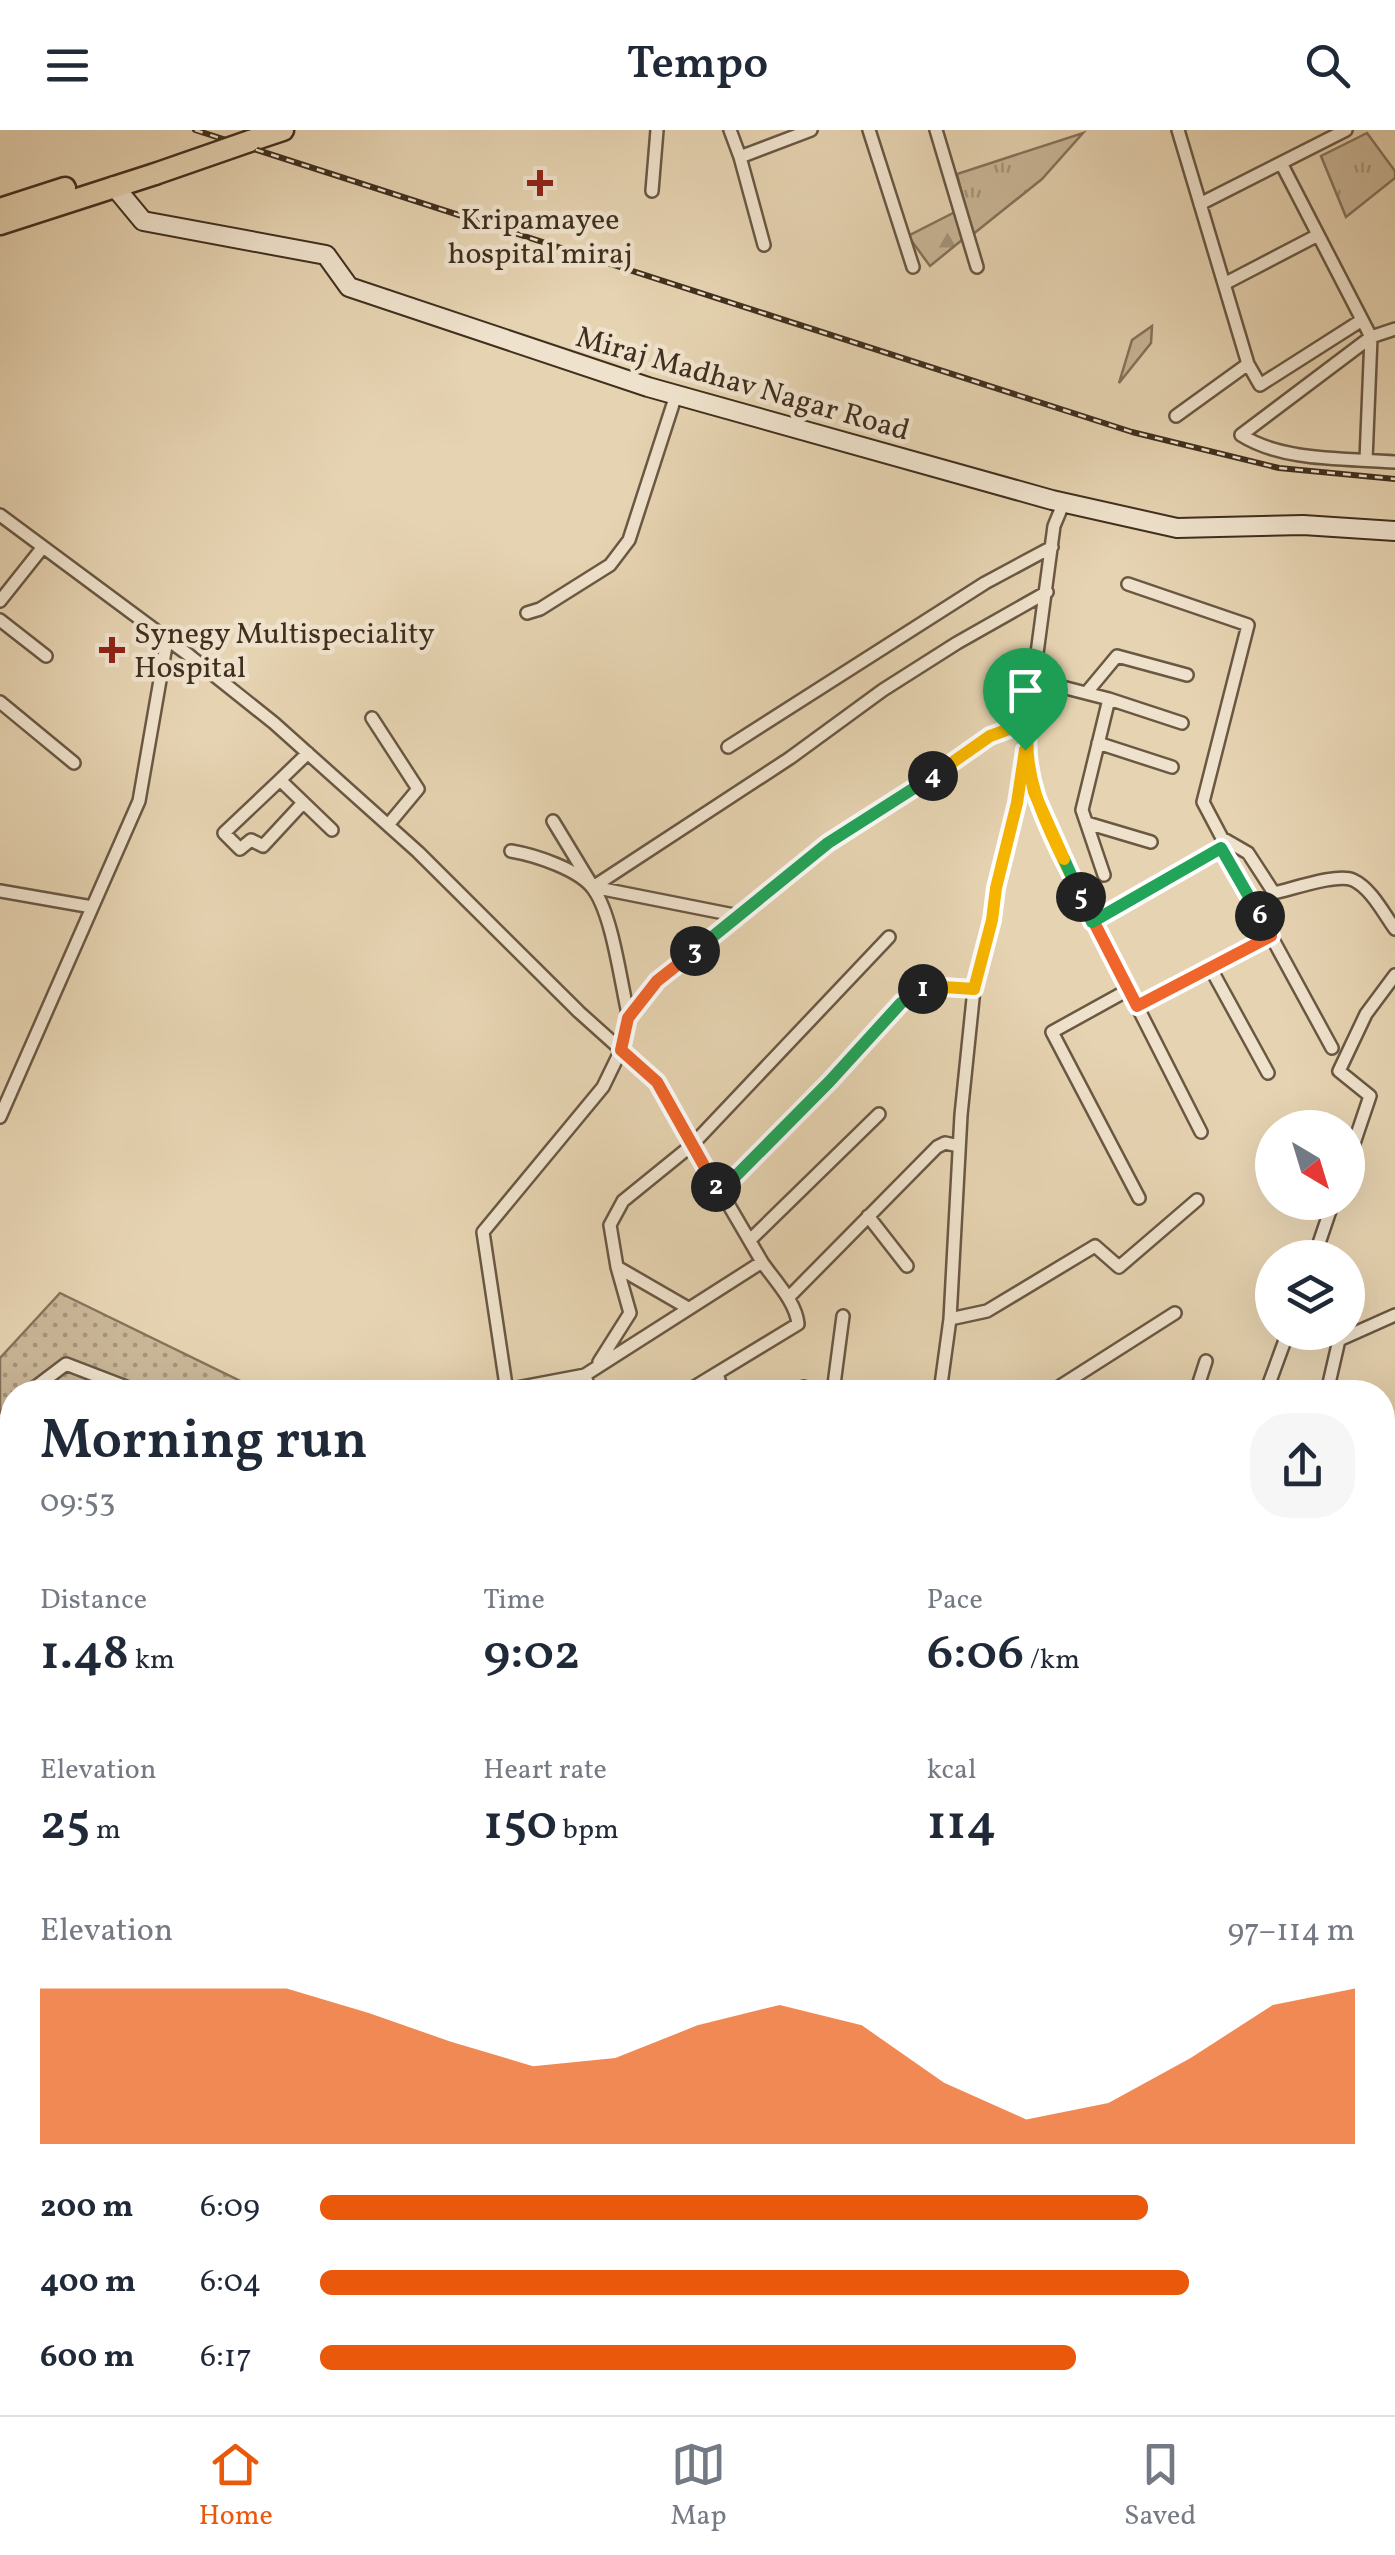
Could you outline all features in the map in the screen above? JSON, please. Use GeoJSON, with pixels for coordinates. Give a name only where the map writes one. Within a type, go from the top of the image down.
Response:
{"type":"FeatureCollection","features":[{"type":"Feature","properties":{"kind":"highway"},"geometry":{"type":"LineString","coordinates":[[0,209],[259,133]]}},
{"type":"Feature","properties":{"kind":"highway"},"geometry":{"type":"LineString","coordinates":[[0,224],[114,186],[145,167]]}},
{"type":"Feature","properties":{"kind":"street"},"geometry":{"type":"LineString","coordinates":[[652,191],[657,130]]}},
{"type":"Feature","properties":{"kind":"street"},"geometry":{"type":"LineString","coordinates":[[730,130],[764,245]]}},
{"type":"Feature","properties":{"kind":"street"},"geometry":{"type":"LineString","coordinates":[[740,157],[811,130]]}},
{"type":"Feature","properties":{"kind":"street"},"geometry":{"type":"LineString","coordinates":[[868,130],[913,267]]}},
{"type":"Feature","properties":{"kind":"street"},"geometry":{"type":"LineString","coordinates":[[936,130],[977,267]]}},
{"type":"Feature","properties":{"kind":"street"},"geometry":{"type":"LineString","coordinates":[[1178,130],[1248,364],[1260,385],[1362,320]]}},
{"type":"Feature","properties":{"kind":"street"},"geometry":{"type":"LineString","coordinates":[[1200,204],[1346,130]]}},
{"type":"Feature","properties":{"kind":"street"},"geometry":{"type":"LineString","coordinates":[[1282,163],[1371,337],[1366,460]]}},
{"type":"Feature","properties":{"kind":"street","name":"Miraj Madhav Nagar Road"},"geometry":{"type":"LineString","coordinates":[[114,186],[143,221],[326,256],[349,287],[676,395],[1064,502],[1176,528],[1304,525],[1395,530]]}},
{"type":"Feature","properties":{"kind":"street"},"geometry":{"type":"LineString","coordinates":[[1224,284],[1318,234]]}},
{"type":"Feature","properties":{"kind":"street"},"geometry":{"type":"LineString","coordinates":[[1395,329],[1371,337],[1241,435],[1256,444],[1299,455],[1395,462]]}},
{"type":"Feature","properties":{"kind":"street"},"geometry":{"type":"LineString","coordinates":[[1176,416],[1248,364]]}},
{"type":"Feature","properties":{"kind":"street"},"geometry":{"type":"LineString","coordinates":[[527,612],[540,609],[610,566],[629,540],[676,395]]}},
{"type":"Feature","properties":{"kind":"street"},"geometry":{"type":"LineString","coordinates":[[942,1380],[950,1319],[959,1146],[974,989],[1017,803],[1054,526],[1064,502]]}},
{"type":"Feature","properties":{"kind":"street"},"geometry":{"type":"LineString","coordinates":[[0,515],[168,640],[308,753],[657,1082],[719,1193],[798,1318],[798,1324],[707,1380]]}},
{"type":"Feature","properties":{"kind":"street"},"geometry":{"type":"LineString","coordinates":[[0,601],[43,547]]}},
{"type":"Feature","properties":{"kind":"street"},"geometry":{"type":"LineString","coordinates":[[728,746],[934,614],[1052,547]]}},
{"type":"Feature","properties":{"kind":"street"},"geometry":{"type":"LineString","coordinates":[[1128,584],[1248,625],[1203,802],[1222,838],[1248,853],[1274,893],[1333,878],[1353,880],[1369,894],[1395,929]]}},
{"type":"Feature","properties":{"kind":"street"},"geometry":{"type":"LineString","coordinates":[[593,887],[790,758],[898,680],[1047,592]]}},
{"type":"Feature","properties":{"kind":"street"},"geometry":{"type":"LineString","coordinates":[[0,620],[46,656]]}},
{"type":"Feature","properties":{"kind":"street"},"geometry":{"type":"LineString","coordinates":[[0,1117],[138,801],[168,640]]}},
{"type":"Feature","properties":{"kind":"street"},"geometry":{"type":"LineString","coordinates":[[1087,692],[1117,656],[1187,675]]}},
{"type":"Feature","properties":{"kind":"street"},"geometry":{"type":"LineString","coordinates":[[1031,679],[1087,692],[1182,723]]}},
{"type":"Feature","properties":{"kind":"street"},"geometry":{"type":"LineString","coordinates":[[1104,875],[1082,810],[1109,699]]}},
{"type":"Feature","properties":{"kind":"street"},"geometry":{"type":"LineString","coordinates":[[0,702],[74,763]]}},
{"type":"Feature","properties":{"kind":"street"},"geometry":{"type":"LineString","coordinates":[[372,718],[418,790],[388,826]]}},
{"type":"Feature","properties":{"kind":"street"},"geometry":{"type":"LineString","coordinates":[[628,1018],[657,981],[828,843],[917,788],[990,736],[1029,722]]}},
{"type":"Feature","properties":{"kind":"street"},"geometry":{"type":"LineString","coordinates":[[1098,743],[1172,766]]}},
{"type":"Feature","properties":{"kind":"street"},"geometry":{"type":"LineString","coordinates":[[1025,750],[1034,792],[1092,922],[1202,1132]]}},
{"type":"Feature","properties":{"kind":"street"},"geometry":{"type":"LineString","coordinates":[[301,805],[264,846],[251,840],[240,849],[224,834],[308,753]]}},
{"type":"Feature","properties":{"kind":"street"},"geometry":{"type":"LineString","coordinates":[[280,780],[332,830]]}},
{"type":"Feature","properties":{"kind":"street"},"geometry":{"type":"LineString","coordinates":[[504,1380],[483,1232],[603,1087],[621,1050],[628,1018],[604,912],[553,820]]}},
{"type":"Feature","properties":{"kind":"street"},"geometry":{"type":"LineString","coordinates":[[1087,823],[1151,842]]}},
{"type":"Feature","properties":{"kind":"street"},"geometry":{"type":"LineString","coordinates":[[1092,922],[1221,848],[1332,1048]]}},
{"type":"Feature","properties":{"kind":"street"},"geometry":{"type":"LineString","coordinates":[[512,851],[543,857],[593,887],[739,916]]}},
{"type":"Feature","properties":{"kind":"street"},"geometry":{"type":"LineString","coordinates":[[0,891],[92,907]]}},
{"type":"Feature","properties":{"kind":"street"},"geometry":{"type":"LineString","coordinates":[[1137,1006],[1271,936]]}},
{"type":"Feature","properties":{"kind":"street"},"geometry":{"type":"LineString","coordinates":[[590,1380],[590,1371],[630,1314],[610,1226],[623,1201],[692,1145],[889,937]]}},
{"type":"Feature","properties":{"kind":"street"},"geometry":{"type":"LineString","coordinates":[[1212,969],[1268,1073]]}},
{"type":"Feature","properties":{"kind":"street"},"geometry":{"type":"LineString","coordinates":[[1365,1111],[1370,1096],[1338,1071],[1366,1014],[1395,975]]}},
{"type":"Feature","properties":{"kind":"street"},"geometry":{"type":"LineString","coordinates":[[719,1193],[901,1003],[928,986],[974,989]]}},
{"type":"Feature","properties":{"kind":"street"},"geometry":{"type":"LineString","coordinates":[[1128,990],[1052,1032],[1139,1198]]}},
{"type":"Feature","properties":{"kind":"street"},"geometry":{"type":"LineString","coordinates":[[750,1240],[879,1114]]}},
{"type":"Feature","properties":{"kind":"street"},"geometry":{"type":"LineString","coordinates":[[788,1298],[937,1147],[945,1143],[959,1146]]}},
{"type":"Feature","properties":{"kind":"street"},"geometry":{"type":"LineString","coordinates":[[950,1319],[987,1310],[1095,1246],[1119,1267],[1198,1200]]}},
{"type":"Feature","properties":{"kind":"street"},"geometry":{"type":"LineString","coordinates":[[868,1216],[907,1266]]}},
{"type":"Feature","properties":{"kind":"street"},"geometry":{"type":"LineString","coordinates":[[552,1380],[590,1371],[762,1262]]}},
{"type":"Feature","properties":{"kind":"street"},"geometry":{"type":"LineString","coordinates":[[617,1267],[688,1308]]}},
{"type":"Feature","properties":{"kind":"street"},"geometry":{"type":"LineString","coordinates":[[1068,1380],[1176,1313]]}},
{"type":"Feature","properties":{"kind":"street"},"geometry":{"type":"LineString","coordinates":[[1365,1325],[1395,1315]]}},
{"type":"Feature","properties":{"kind":"street"},"geometry":{"type":"LineString","coordinates":[[835,1380],[843,1316]]}},
{"type":"Feature","properties":{"kind":"street"},"geometry":{"type":"LineString","coordinates":[[1270,1380],[1281,1350]]}},
{"type":"Feature","properties":{"kind":"street"},"geometry":{"type":"LineString","coordinates":[[1328,1380],[1332,1350]]}},
{"type":"Feature","properties":{"kind":"street"},"geometry":{"type":"LineString","coordinates":[[1200,1380],[1206,1361]]}},
{"type":"Feature","properties":{"kind":"street"},"geometry":{"type":"LineString","coordinates":[[45,1380],[66,1364],[105,1380]]}},
{"type":"Feature","properties":{"kind":"street"},"geometry":{"type":"LineString","coordinates":[[717,1374],[719,1380]]}},
{"type":"Feature","properties":{"kind":"green space"},"geometry":{"type":"Polygon","coordinates":[[[1083,133],[1042,179],[972,235],[957,174],[1083,133]]]}},
{"type":"Feature","properties":{"kind":"green space"},"geometry":{"type":"Polygon","coordinates":[[[1367,133],[1395,171],[1395,178],[1346,217],[1321,156],[1367,133]]]}},
{"type":"Feature","properties":{"kind":"green space"},"geometry":{"type":"Polygon","coordinates":[[[955,212],[962,240],[930,266],[908,236],[955,212]]]}},
{"type":"Feature","properties":{"kind":"green space"},"geometry":{"type":"Polygon","coordinates":[[[1152,326],[1151,343],[1119,383],[1132,340],[1152,326]]]}},
{"type":"Feature","properties":{"kind":"green space"},"geometry":{"type":"Polygon","coordinates":[[[60,1293],[238,1380],[0,1380],[0,1358],[60,1293]]]}},
{"type":"Feature","properties":{"kind":"railway"},"geometry":{"type":"LineString","coordinates":[[195,130],[1132,432],[1279,468],[1395,479]]}},
{"type":"Feature","properties":{"kind":"place","name":"Kripamayee hospital miraj"},"geometry":{"type":"Point","coordinates":[540,183]}},
{"type":"Feature","properties":{"kind":"place","name":"Synegy Multispeciality Hospital"},"geometry":{"type":"Point","coordinates":[112,650]}},
{"type":"Feature","properties":{"kind":"route"},"geometry":{"type":"LineString","coordinates":[[1025,750],[1017,803],[974,989],[928,986],[901,1003],[719,1193],[657,1082],[621,1050],[628,1018],[657,981],[801,864],[990,736],[1029,722],[1025,750],[1034,792],[1092,922],[1137,1006],[1271,936],[1221,848],[1092,922],[1034,792],[1025,750]]}}]}
